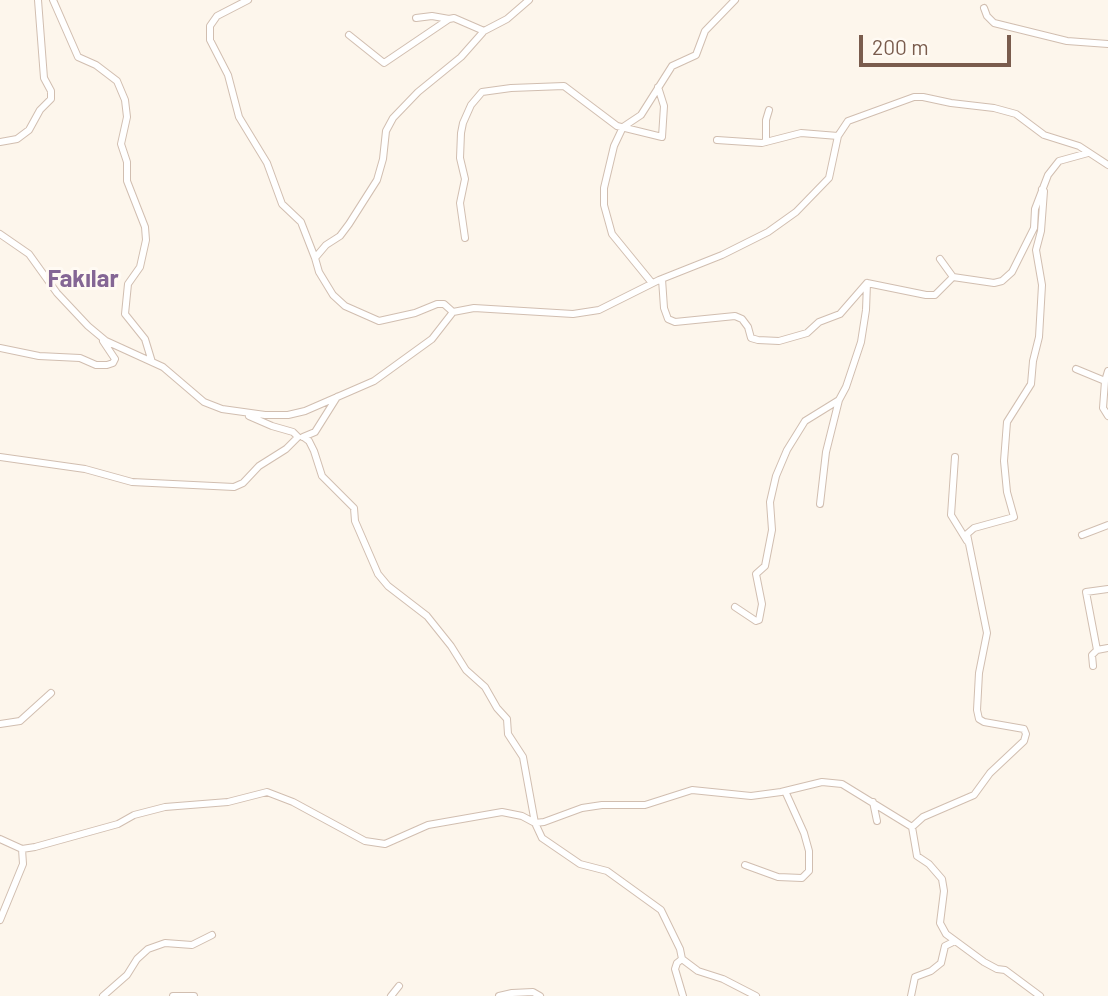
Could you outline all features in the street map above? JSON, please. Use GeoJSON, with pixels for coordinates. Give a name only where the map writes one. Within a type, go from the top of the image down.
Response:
{"type":"FeatureCollection","features":[{"type":"Feature","properties":{"kind":"street"},"geometry":{"type":"LineString","coordinates":[[0,142],[17,139],[30,130],[40,110],[51,99],[51,91],[44,78],[38,0]]}},
{"type":"Feature","properties":{"kind":"street"},"geometry":{"type":"LineString","coordinates":[[53,0],[78,57],[96,65],[117,81],[124,100],[127,117],[121,144],[127,162],[127,181],[145,227],[146,240],[140,267],[128,284],[125,314],[145,339],[152,362]]}},
{"type":"Feature","properties":{"kind":"street"},"geometry":{"type":"LineString","coordinates":[[248,0],[217,16],[210,26],[210,40],[228,75],[239,117],[267,163],[282,204],[301,222],[319,272],[333,295],[345,306],[379,321],[394,320],[437,304],[444,304],[453,312]]}},
{"type":"Feature","properties":{"kind":"street"},"geometry":{"type":"LineString","coordinates":[[315,258],[326,245],[340,236],[377,180],[383,159],[386,131],[393,118],[418,92],[461,57],[484,31],[507,19],[529,0]]}},
{"type":"Feature","properties":{"kind":"street"},"geometry":{"type":"LineString","coordinates":[[653,283],[612,234],[604,205],[604,188],[612,157],[623,127],[641,115],[672,66],[696,55],[705,31],[735,0]]}},
{"type":"Feature","properties":{"kind":"street"},"geometry":{"type":"LineString","coordinates":[[984,8],[987,16],[995,23],[1067,41],[1108,44]]}},
{"type":"Feature","properties":{"kind":"street"},"geometry":{"type":"LineString","coordinates":[[416,18],[454,18],[484,31]]}},
{"type":"Feature","properties":{"kind":"street"},"geometry":{"type":"LineString","coordinates":[[349,35],[384,63],[449,19]]}},
{"type":"Feature","properties":{"kind":"street"},"geometry":{"type":"LineString","coordinates":[[465,238],[460,203],[465,179],[460,158],[461,133],[471,105],[482,92],[564,86],[617,126],[662,137],[664,106],[658,87]]}},
{"type":"Feature","properties":{"kind":"street"},"geometry":{"type":"LineString","coordinates":[[100,337],[163,367],[204,402],[241,412],[288,415],[374,381],[432,340],[453,312],[474,308],[543,313],[599,310],[653,283],[722,255],[783,222],[829,178],[838,136],[848,121],[914,97],[994,108],[1016,114],[1044,135],[1079,146],[1108,165]]}},
{"type":"Feature","properties":{"kind":"street"},"geometry":{"type":"LineString","coordinates":[[766,142],[769,110]]}},
{"type":"Feature","properties":{"kind":"street"},"geometry":{"type":"LineString","coordinates":[[717,140],[766,142],[801,133],[838,136]]}},
{"type":"Feature","properties":{"kind":"street"},"geometry":{"type":"LineString","coordinates":[[940,259],[953,277],[994,283],[1002,281],[1012,272],[1034,228],[1035,209],[1048,175],[1059,161],[1088,153]]}},
{"type":"Feature","properties":{"kind":"street"},"geometry":{"type":"LineString","coordinates":[[912,827],[923,817],[974,795],[990,773],[1024,741],[1026,734],[1024,729],[979,719],[979,673],[987,633],[968,531],[1014,517],[1005,471],[1007,422],[1031,383],[1033,361],[1040,337],[1042,285],[1037,250],[1041,231],[1042,189]]}},
{"type":"Feature","properties":{"kind":"street"},"geometry":{"type":"LineString","coordinates":[[0,234],[29,254],[57,293],[100,337],[113,355],[113,363],[96,365],[80,358],[39,356],[0,348]]}},
{"type":"Feature","properties":{"kind":"street"},"geometry":{"type":"LineString","coordinates":[[867,283],[935,295],[953,277]]}},
{"type":"Feature","properties":{"kind":"street"},"geometry":{"type":"LineString","coordinates":[[662,279],[664,308],[668,319],[675,321],[735,316],[742,319],[748,327],[751,338],[779,341],[807,332],[819,322],[840,314],[867,283]]}},
{"type":"Feature","properties":{"kind":"street"},"geometry":{"type":"LineString","coordinates":[[820,504],[826,452],[839,400],[861,342],[867,283]]}},
{"type":"Feature","properties":{"kind":"street"},"geometry":{"type":"LineString","coordinates":[[1076,369],[1105,381]]}},
{"type":"Feature","properties":{"kind":"street"},"geometry":{"type":"LineString","coordinates":[[1108,371],[1103,408],[1108,416]]}},
{"type":"Feature","properties":{"kind":"street"},"geometry":{"type":"LineString","coordinates":[[0,457],[85,469],[132,482],[234,486],[243,483],[259,466],[301,437],[315,432],[337,397]]}},
{"type":"Feature","properties":{"kind":"street"},"geometry":{"type":"LineString","coordinates":[[735,607],[756,621],[759,620],[762,604],[756,574],[765,566],[772,530],[771,502],[776,476],[804,421],[839,400]]}},
{"type":"Feature","properties":{"kind":"street"},"geometry":{"type":"LineString","coordinates":[[241,412],[309,441],[322,475],[354,508],[355,522],[379,575],[388,586],[427,616],[466,670],[485,687],[507,719],[508,734],[523,757],[535,823],[542,838],[580,864],[607,871],[661,910],[680,948],[682,959],[698,971],[723,979],[757,996]]}},
{"type":"Feature","properties":{"kind":"street"},"geometry":{"type":"LineString","coordinates":[[955,457],[951,515],[970,544]]}},
{"type":"Feature","properties":{"kind":"street"},"geometry":{"type":"LineString","coordinates":[[1082,536],[1108,525]]}},
{"type":"Feature","properties":{"kind":"street"},"geometry":{"type":"LineString","coordinates":[[1097,650],[1086,592],[1108,589]]}},
{"type":"Feature","properties":{"kind":"street"},"geometry":{"type":"LineString","coordinates":[[1093,666],[1093,655],[1097,650],[1108,648]]}},
{"type":"Feature","properties":{"kind":"street"},"geometry":{"type":"LineString","coordinates":[[0,724],[20,722],[32,712],[36,704],[51,693]]}},
{"type":"Feature","properties":{"kind":"street"},"geometry":{"type":"LineString","coordinates":[[0,839],[22,849],[118,824],[134,815],[165,807],[228,802],[267,792],[293,802],[365,841],[386,844],[428,825],[502,812],[522,816],[535,823],[582,808],[645,805],[692,790],[751,796],[822,782],[842,784],[912,827],[917,856],[929,864],[942,879],[944,891],[940,923],[946,934],[984,962],[1005,970],[1040,996]]}},
{"type":"Feature","properties":{"kind":"street"},"geometry":{"type":"LineString","coordinates":[[745,865],[778,877],[802,878],[809,871],[809,851],[804,833],[785,791]]}},
{"type":"Feature","properties":{"kind":"street"},"geometry":{"type":"LineString","coordinates":[[873,802],[877,821]]}},
{"type":"Feature","properties":{"kind":"street"},"geometry":{"type":"LineString","coordinates":[[0,920],[23,864],[22,849]]}},
{"type":"Feature","properties":{"kind":"street"},"geometry":{"type":"LineString","coordinates":[[103,996],[127,975],[137,959],[148,949],[165,943],[192,946],[212,935]]}},
{"type":"Feature","properties":{"kind":"street"},"geometry":{"type":"LineString","coordinates":[[911,996],[915,977],[931,971],[941,963],[945,946],[955,941]]}},
{"type":"Feature","properties":{"kind":"street"},"geometry":{"type":"LineString","coordinates":[[682,959],[677,962],[675,969],[683,996]]}},
{"type":"Feature","properties":{"kind":"street"},"geometry":{"type":"LineString","coordinates":[[391,996],[399,986]]}},
{"type":"Feature","properties":{"kind":"street"},"geometry":{"type":"LineString","coordinates":[[499,996],[533,992],[540,996]]}},
{"type":"Feature","properties":{"kind":"street"},"geometry":{"type":"LineString","coordinates":[[173,996],[194,996]]}},
{"type":"Feature","properties":{"kind":"district","name":"Fakılar"},"geometry":{"type":"Point","coordinates":[83,279]}}]}
